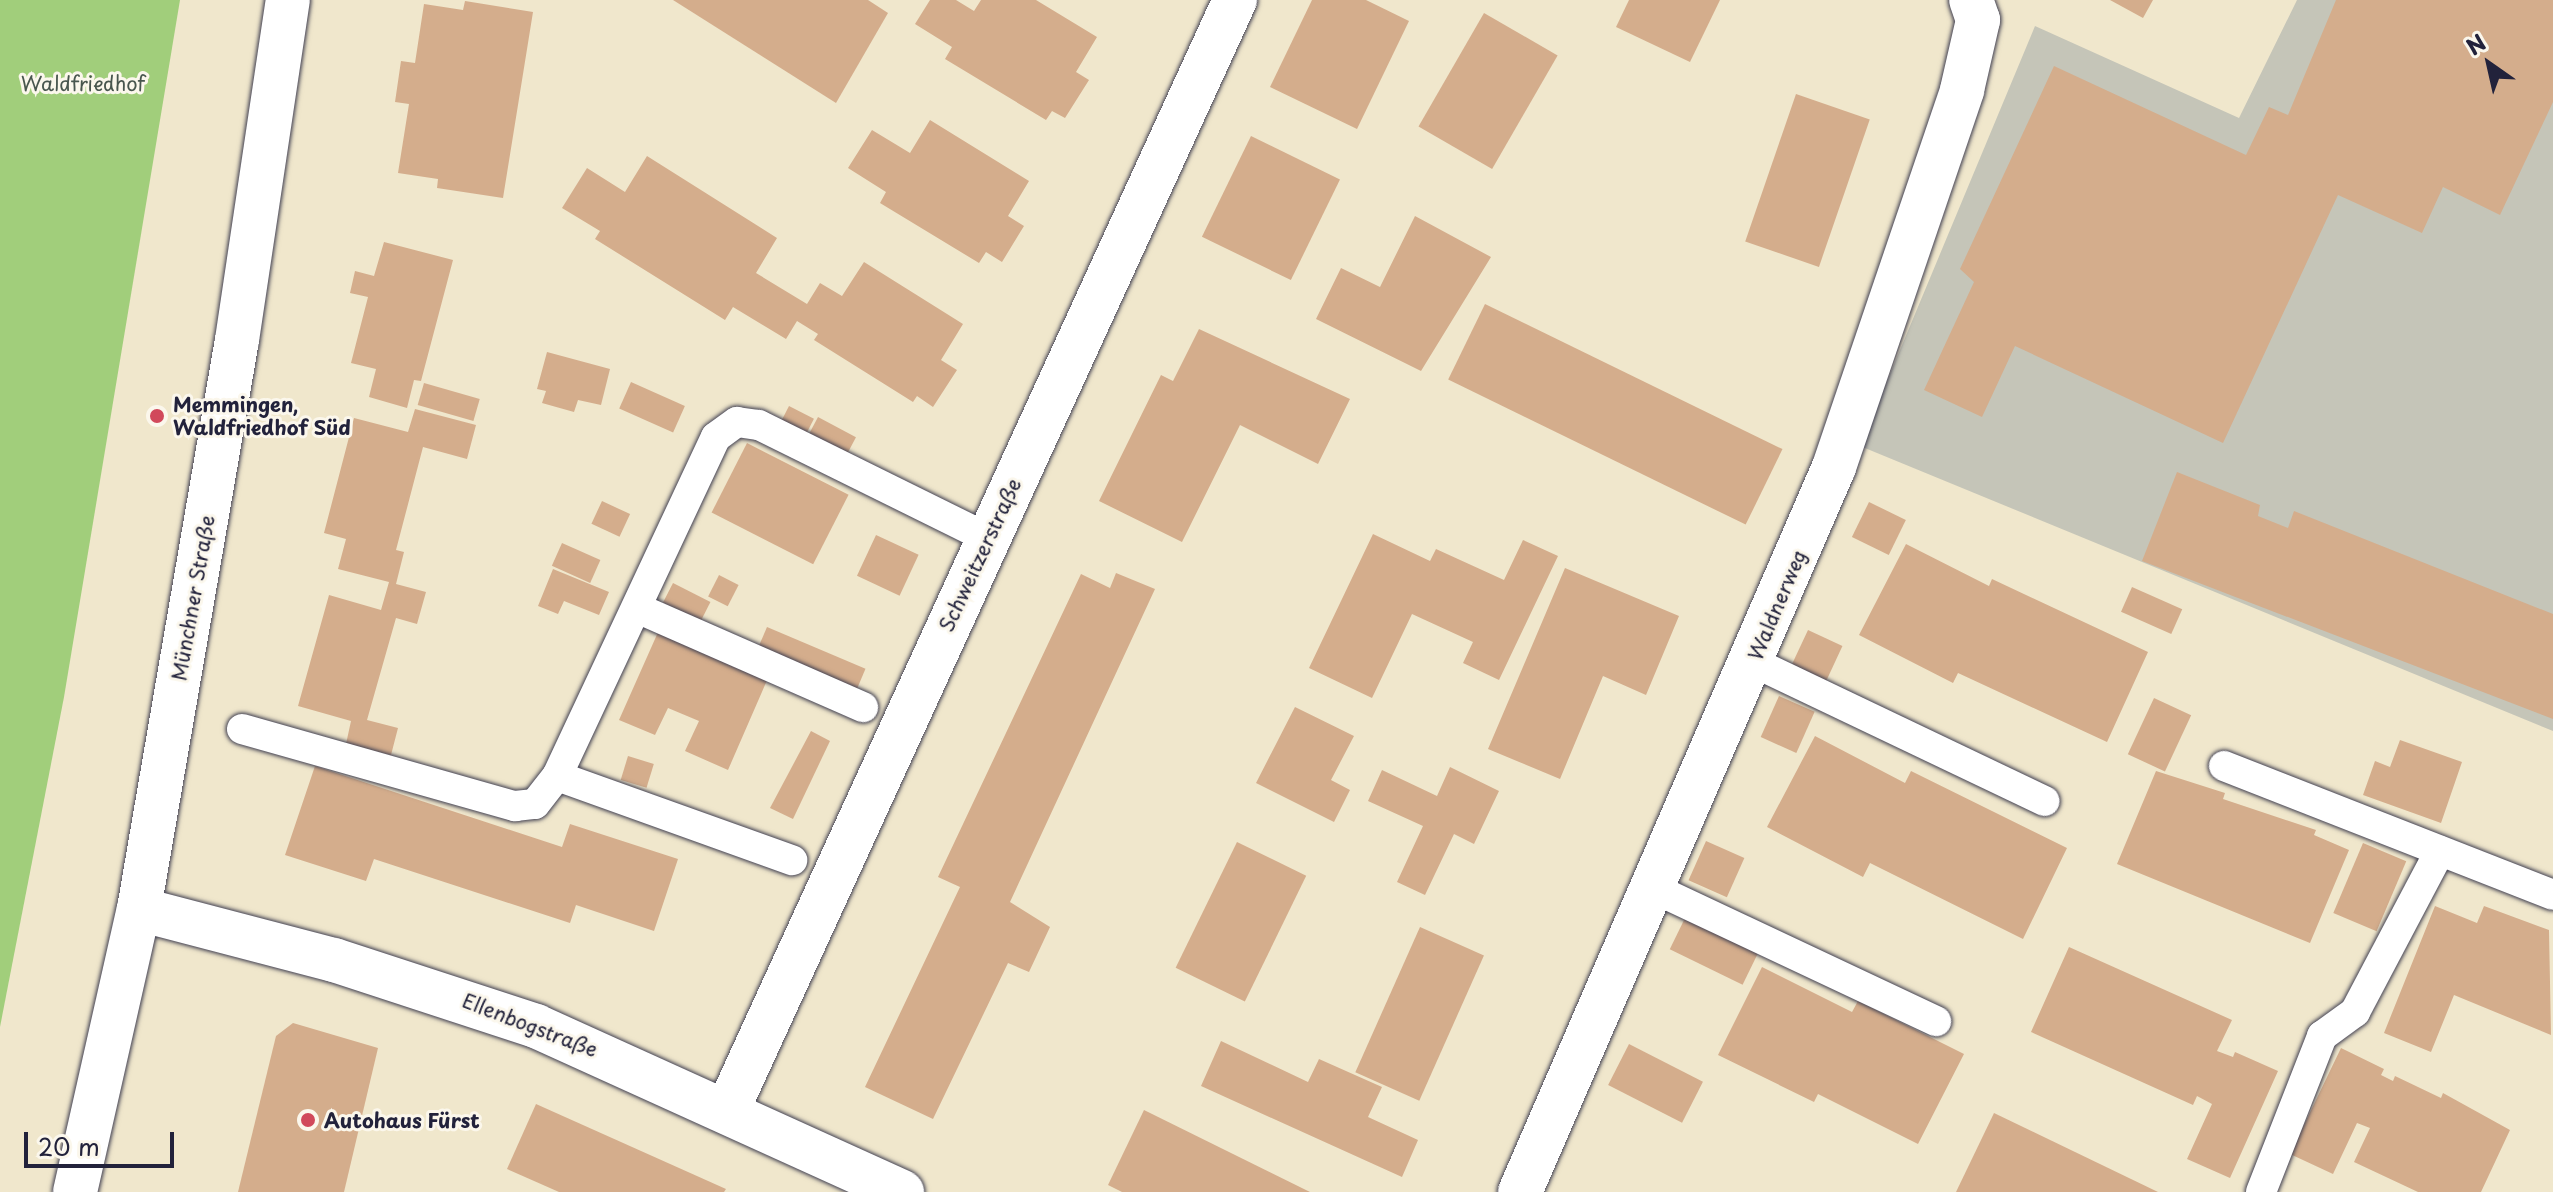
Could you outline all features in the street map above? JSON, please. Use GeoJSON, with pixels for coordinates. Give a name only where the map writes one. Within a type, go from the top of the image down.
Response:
{"type":"FeatureCollection","features":[{"type":"Feature","properties":{"kind":"street","name":"Münchner Straße"},"geometry":{"type":"LineString","coordinates":[[75,1192],[139,909],[237,340],[288,0]]}},
{"type":"Feature","properties":{"kind":"street","name":"Schweitzerstraße"},"geometry":{"type":"LineString","coordinates":[[727,1111],[1235,0]]}},
{"type":"Feature","properties":{"kind":"street","name":"Waldnerweg"},"geometry":{"type":"LineString","coordinates":[[1520,1192],[1753,662],[1834,467],[1893,302],[1962,90],[1978,20],[1971,0]]}},
{"type":"Feature","properties":{"kind":"street","name":"Ellenbogstraße"},"geometry":{"type":"LineString","coordinates":[[139,909],[455,997],[618,1059],[727,1111],[836,1178],[902,1192]]}},
{"type":"Feature","properties":{"kind":"lane"},"geometry":{"type":"LineString","coordinates":[[242,729],[515,806],[535,804],[557,776],[716,437],[737,422],[759,425],[988,538]]}},
{"type":"Feature","properties":{"kind":"lane"},"geometry":{"type":"LineString","coordinates":[[637,608],[863,707]]}},
{"type":"Feature","properties":{"kind":"lane"},"geometry":{"type":"LineString","coordinates":[[1753,662],[2045,801]]}},
{"type":"Feature","properties":{"kind":"lane"},"geometry":{"type":"LineString","coordinates":[[2224,766],[2553,895]]}},
{"type":"Feature","properties":{"kind":"lane"},"geometry":{"type":"LineString","coordinates":[[557,776],[792,860]]}},
{"type":"Feature","properties":{"kind":"lane"},"geometry":{"type":"LineString","coordinates":[[2261,1192],[2322,1036],[2355,1012],[2440,851]]}},
{"type":"Feature","properties":{"kind":"lane"},"geometry":{"type":"LineString","coordinates":[[1653,888],[1936,1021]]}},
{"type":"Feature","properties":{"kind":"shaded area"},"geometry":{"type":"Polygon","coordinates":[[[2297,0],[2553,0],[2553,731],[1860,446],[2035,26],[2239,118],[2297,0]]]}},
{"type":"Feature","properties":{"kind":"green space","name":"Waldfriedhof"},"geometry":{"type":"Polygon","coordinates":[[[0,0],[180,0],[64,697],[0,1027],[0,0]]]}},
{"type":"Feature","properties":{"kind":"building"},"geometry":{"type":"Polygon","coordinates":[[[673,0],[868,0],[888,13],[836,103],[673,0]]]}},
{"type":"Feature","properties":{"kind":"building"},"geometry":{"type":"Polygon","coordinates":[[[930,0],[956,0],[974,11],[981,0],[1036,0],[1097,37],[1076,72],[1089,80],[1065,118],[1052,111],[1046,120],[945,59],[952,47],[915,24],[930,0]]]}},
{"type":"Feature","properties":{"kind":"building"},"geometry":{"type":"Polygon","coordinates":[[[1312,0],[1366,0],[1409,21],[1357,129],[1270,87],[1312,0]]]}},
{"type":"Feature","properties":{"kind":"building"},"geometry":{"type":"Polygon","coordinates":[[[1629,0],[1720,0],[1690,62],[1616,27],[1629,0]]]}},
{"type":"Feature","properties":{"kind":"building"},"geometry":{"type":"Polygon","coordinates":[[[2110,0],[2153,0],[2143,18],[2110,0]]]}},
{"type":"Feature","properties":{"kind":"building"},"geometry":{"type":"Polygon","coordinates":[[[2336,0],[2553,0],[2553,102],[2500,215],[2443,187],[2422,233],[2338,195],[2223,443],[2015,346],[1982,417],[1924,390],[1974,282],[1960,269],[2054,66],[2246,155],[2269,107],[2288,115],[2336,0]]]}},
{"type":"Feature","properties":{"kind":"building"},"geometry":{"type":"Polygon","coordinates":[[[465,1],[533,12],[503,198],[437,188],[438,179],[398,173],[409,104],[395,102],[401,61],[415,63],[424,4],[463,10],[465,1]]]}},
{"type":"Feature","properties":{"kind":"building"},"geometry":{"type":"Polygon","coordinates":[[[1484,13],[1558,56],[1492,169],[1418,126],[1484,13]]]}},
{"type":"Feature","properties":{"kind":"building"},"geometry":{"type":"Polygon","coordinates":[[[1796,94],[1870,119],[1819,267],[1745,242],[1796,94]]]}},
{"type":"Feature","properties":{"kind":"building"},"geometry":{"type":"Polygon","coordinates":[[[930,120],[1029,181],[1008,216],[1024,226],[1002,262],[986,252],[979,263],[880,203],[886,192],[848,168],[872,130],[910,153],[930,120]]]}},
{"type":"Feature","properties":{"kind":"building"},"geometry":{"type":"Polygon","coordinates":[[[1251,136],[1340,179],[1291,280],[1202,237],[1251,136]]]}},
{"type":"Feature","properties":{"kind":"building"},"geometry":{"type":"Polygon","coordinates":[[[647,156],[777,238],[756,273],[807,304],[820,283],[842,296],[864,262],[963,324],[941,360],[957,370],[933,407],[917,396],[913,402],[814,340],[818,334],[797,321],[786,339],[733,307],[725,320],[595,239],[600,231],[562,208],[587,168],[625,192],[647,156]]]}},
{"type":"Feature","properties":{"kind":"building"},"geometry":{"type":"Polygon","coordinates":[[[1415,216],[1491,257],[1421,371],[1316,319],[1341,268],[1380,287],[1415,216]]]}},
{"type":"Feature","properties":{"kind":"building"},"geometry":{"type":"Polygon","coordinates":[[[384,242],[453,260],[421,381],[414,380],[407,408],[369,397],[376,369],[351,363],[368,297],[350,293],[355,271],[374,276],[384,242]]]}},
{"type":"Feature","properties":{"kind":"building"},"geometry":{"type":"Polygon","coordinates":[[[1485,304],[1783,449],[1746,525],[1448,379],[1485,304]]]}},
{"type":"Feature","properties":{"kind":"building"},"geometry":{"type":"Polygon","coordinates":[[[1199,329],[1350,399],[1318,464],[1240,425],[1182,542],[1099,501],[1161,375],[1173,381],[1199,329]]]}},
{"type":"Feature","properties":{"kind":"building"},"geometry":{"type":"Polygon","coordinates":[[[547,352],[610,369],[601,405],[578,400],[574,412],[542,403],[546,391],[537,389],[547,352]]]}},
{"type":"Feature","properties":{"kind":"building"},"geometry":{"type":"Polygon","coordinates":[[[631,382],[685,406],[673,432],[619,408],[631,382]]]}},
{"type":"Feature","properties":{"kind":"building"},"geometry":{"type":"Polygon","coordinates":[[[424,383],[480,399],[473,421],[418,405],[424,383]]]}},
{"type":"Feature","properties":{"kind":"building"},"geometry":{"type":"Polygon","coordinates":[[[789,406],[814,419],[806,435],[781,422],[789,406]]]}},
{"type":"Feature","properties":{"kind":"building"},"geometry":{"type":"Polygon","coordinates":[[[415,409],[476,425],[467,459],[423,447],[396,550],[404,552],[396,584],[426,592],[417,624],[396,618],[367,720],[398,728],[391,755],[346,744],[351,721],[298,706],[329,595],[381,610],[389,582],[338,569],[346,539],[324,533],[354,418],[408,432],[415,409]]]}},
{"type":"Feature","properties":{"kind":"building"},"geometry":{"type":"Polygon","coordinates":[[[818,417],[856,437],[845,458],[807,438],[818,417]]]}},
{"type":"Feature","properties":{"kind":"building"},"geometry":{"type":"Polygon","coordinates":[[[747,443],[849,495],[813,564],[712,512],[747,443]]]}},
{"type":"Feature","properties":{"kind":"building"},"geometry":{"type":"Polygon","coordinates":[[[2177,472],[2260,505],[2258,516],[2288,528],[2294,511],[2553,614],[2553,719],[2142,561],[2177,472]]]}},
{"type":"Feature","properties":{"kind":"building"},"geometry":{"type":"Polygon","coordinates":[[[602,501],[630,514],[620,537],[591,524],[602,501]]]}},
{"type":"Feature","properties":{"kind":"building"},"geometry":{"type":"Polygon","coordinates":[[[1869,502],[1906,520],[1889,555],[1852,537],[1869,502]]]}},
{"type":"Feature","properties":{"kind":"building"},"geometry":{"type":"Polygon","coordinates":[[[1373,534],[1430,561],[1436,549],[1504,580],[1523,540],[1558,556],[1499,680],[1463,663],[1473,642],[1412,614],[1372,698],[1309,668],[1373,534]]]}},
{"type":"Feature","properties":{"kind":"building"},"geometry":{"type":"Polygon","coordinates":[[[876,535],[919,555],[900,596],[857,576],[876,535]]]}},
{"type":"Feature","properties":{"kind":"building"},"geometry":{"type":"Polygon","coordinates":[[[562,543],[600,560],[590,583],[552,566],[562,543]]]}},
{"type":"Feature","properties":{"kind":"building"},"geometry":{"type":"Polygon","coordinates":[[[1906,544],[1989,586],[1992,579],[2148,652],[2107,742],[1958,673],[1953,683],[1859,635],[1906,544]]]}},
{"type":"Feature","properties":{"kind":"building"},"geometry":{"type":"Polygon","coordinates":[[[1565,568],[1679,616],[1646,695],[1603,676],[1560,779],[1488,749],[1565,568]]]}},
{"type":"Feature","properties":{"kind":"building"},"geometry":{"type":"Polygon","coordinates":[[[553,569],[609,592],[599,615],[564,601],[558,614],[538,606],[553,569]]]}},
{"type":"Feature","properties":{"kind":"building"},"geometry":{"type":"Polygon","coordinates":[[[1116,573],[1155,589],[1010,902],[1050,927],[1029,972],[1008,963],[933,1119],[865,1087],[960,887],[938,877],[1081,574],[1110,588],[1116,573]]]}},
{"type":"Feature","properties":{"kind":"building"},"geometry":{"type":"Polygon","coordinates":[[[719,575],[739,585],[728,606],[708,596],[719,575]]]}},
{"type":"Feature","properties":{"kind":"building"},"geometry":{"type":"Polygon","coordinates":[[[673,583],[710,602],[700,622],[663,603],[673,583]]]}},
{"type":"Feature","properties":{"kind":"building"},"geometry":{"type":"Polygon","coordinates":[[[2132,587],[2182,609],[2171,634],[2121,612],[2132,587]]]}},
{"type":"Feature","properties":{"kind":"building"},"geometry":{"type":"Polygon","coordinates":[[[767,627],[865,669],[856,691],[758,649],[767,627]]]}},
{"type":"Feature","properties":{"kind":"building"},"geometry":{"type":"Polygon","coordinates":[[[659,630],[768,678],[728,770],[685,751],[699,721],[668,708],[655,735],[619,720],[659,630]]]}},
{"type":"Feature","properties":{"kind":"building"},"geometry":{"type":"Polygon","coordinates":[[[1808,630],[1842,646],[1826,681],[1792,665],[1808,630]]]}},
{"type":"Feature","properties":{"kind":"building"},"geometry":{"type":"Polygon","coordinates":[[[1779,696],[1815,712],[1796,753],[1761,737],[1779,696]]]}},
{"type":"Feature","properties":{"kind":"building"},"geometry":{"type":"Polygon","coordinates":[[[2154,698],[2191,715],[2165,772],[2128,754],[2154,698]]]}},
{"type":"Feature","properties":{"kind":"building"},"geometry":{"type":"Polygon","coordinates":[[[1295,707],[1354,736],[1331,780],[1350,790],[1334,822],[1256,783],[1295,707]]]}},
{"type":"Feature","properties":{"kind":"building"},"geometry":{"type":"Polygon","coordinates":[[[811,731],[830,741],[793,819],[770,808],[811,731]]]}},
{"type":"Feature","properties":{"kind":"building"},"geometry":{"type":"Polygon","coordinates":[[[1815,736],[1905,783],[1911,771],[2067,848],[2023,939],[1870,863],[1863,877],[1767,827],[1815,736]]]}},
{"type":"Feature","properties":{"kind":"building"},"geometry":{"type":"Polygon","coordinates":[[[2400,740],[2462,762],[2441,823],[2363,795],[2375,761],[2390,767],[2400,740]]]}},
{"type":"Feature","properties":{"kind":"building"},"geometry":{"type":"Polygon","coordinates":[[[628,756],[654,764],[647,788],[621,780],[628,756]]]}},
{"type":"Feature","properties":{"kind":"building"},"geometry":{"type":"Polygon","coordinates":[[[315,766],[562,847],[570,824],[678,859],[654,931],[576,905],[570,923],[374,859],[366,881],[285,855],[315,766]]]}},
{"type":"Feature","properties":{"kind":"building"},"geometry":{"type":"Polygon","coordinates":[[[1450,767],[1499,791],[1474,844],[1454,834],[1425,895],[1397,882],[1423,826],[1368,801],[1382,770],[1437,796],[1450,767]]]}},
{"type":"Feature","properties":{"kind":"building"},"geometry":{"type":"Polygon","coordinates":[[[2156,771],[2225,793],[2223,799],[2316,830],[2314,835],[2349,850],[2310,943],[2117,864],[2156,771]]]}},
{"type":"Feature","properties":{"kind":"building"},"geometry":{"type":"Polygon","coordinates":[[[1706,841],[1744,858],[1727,897],[1689,880],[1706,841]]]}},
{"type":"Feature","properties":{"kind":"building"},"geometry":{"type":"Polygon","coordinates":[[[1237,842],[1306,876],[1245,1002],[1176,968],[1237,842]]]}},
{"type":"Feature","properties":{"kind":"building"},"geometry":{"type":"Polygon","coordinates":[[[2363,843],[2406,861],[2377,931],[2333,913],[2363,843]]]}},
{"type":"Feature","properties":{"kind":"building"},"geometry":{"type":"Polygon","coordinates":[[[2435,906],[2477,923],[2484,906],[2549,930],[2551,1035],[2454,995],[2431,1052],[2384,1033],[2435,906]]]}},
{"type":"Feature","properties":{"kind":"building"},"geometry":{"type":"Polygon","coordinates":[[[1686,916],[1759,952],[1743,985],[1670,949],[1686,916]]]}},
{"type":"Feature","properties":{"kind":"building"},"geometry":{"type":"Polygon","coordinates":[[[1420,927],[1484,955],[1419,1101],[1355,1072],[1420,927]]]}},
{"type":"Feature","properties":{"kind":"building"},"geometry":{"type":"Polygon","coordinates":[[[2069,947],[2232,1020],[2217,1051],[2233,1057],[2235,1052],[2278,1071],[2230,1178],[2187,1159],[2212,1104],[2197,1096],[2193,1105],[2031,1032],[2069,947]]]}},
{"type":"Feature","properties":{"kind":"building"},"geometry":{"type":"Polygon","coordinates":[[[1762,967],[1852,1012],[1858,1001],[1964,1054],[1918,1144],[1818,1094],[1814,1102],[1718,1055],[1762,967]]]}},
{"type":"Feature","properties":{"kind":"building","name":"Autohaus Fürst"},"geometry":{"type":"Polygon","coordinates":[[[293,1023],[378,1048],[344,1192],[238,1192],[276,1036],[293,1023]]]}},
{"type":"Feature","properties":{"kind":"building"},"geometry":{"type":"Polygon","coordinates":[[[1221,1041],[1308,1082],[1319,1059],[1382,1087],[1368,1117],[1418,1140],[1402,1177],[1201,1086],[1221,1041]]]}},
{"type":"Feature","properties":{"kind":"building"},"geometry":{"type":"Polygon","coordinates":[[[1629,1044],[1703,1082],[1682,1123],[1608,1085],[1629,1044]]]}},
{"type":"Feature","properties":{"kind":"building"},"geometry":{"type":"Polygon","coordinates":[[[2341,1048],[2384,1069],[2381,1075],[2393,1081],[2395,1076],[2441,1098],[2443,1093],[2510,1130],[2481,1192],[2418,1192],[2354,1162],[2370,1128],[2357,1123],[2333,1174],[2290,1154],[2341,1048]]]}},
{"type":"Feature","properties":{"kind":"building"},"geometry":{"type":"Polygon","coordinates":[[[536,1104],[726,1189],[724,1192],[559,1192],[507,1169],[536,1104]]]}},
{"type":"Feature","properties":{"kind":"building"},"geometry":{"type":"Polygon","coordinates":[[[1144,1110],[1310,1192],[1122,1192],[1108,1185],[1144,1110]]]}},
{"type":"Feature","properties":{"kind":"building"},"geometry":{"type":"Polygon","coordinates":[[[1994,1113],[2158,1192],[1956,1192],[1994,1113]]]}},
{"type":"Feature","properties":{"kind":"place","name":"Memmingen, Waldfriedhof Süd"},"geometry":{"type":"Point","coordinates":[157,416]}},
{"type":"Feature","properties":{"kind":"place","name":"Autohaus Fürst"},"geometry":{"type":"Point","coordinates":[308,1120]}}]}
